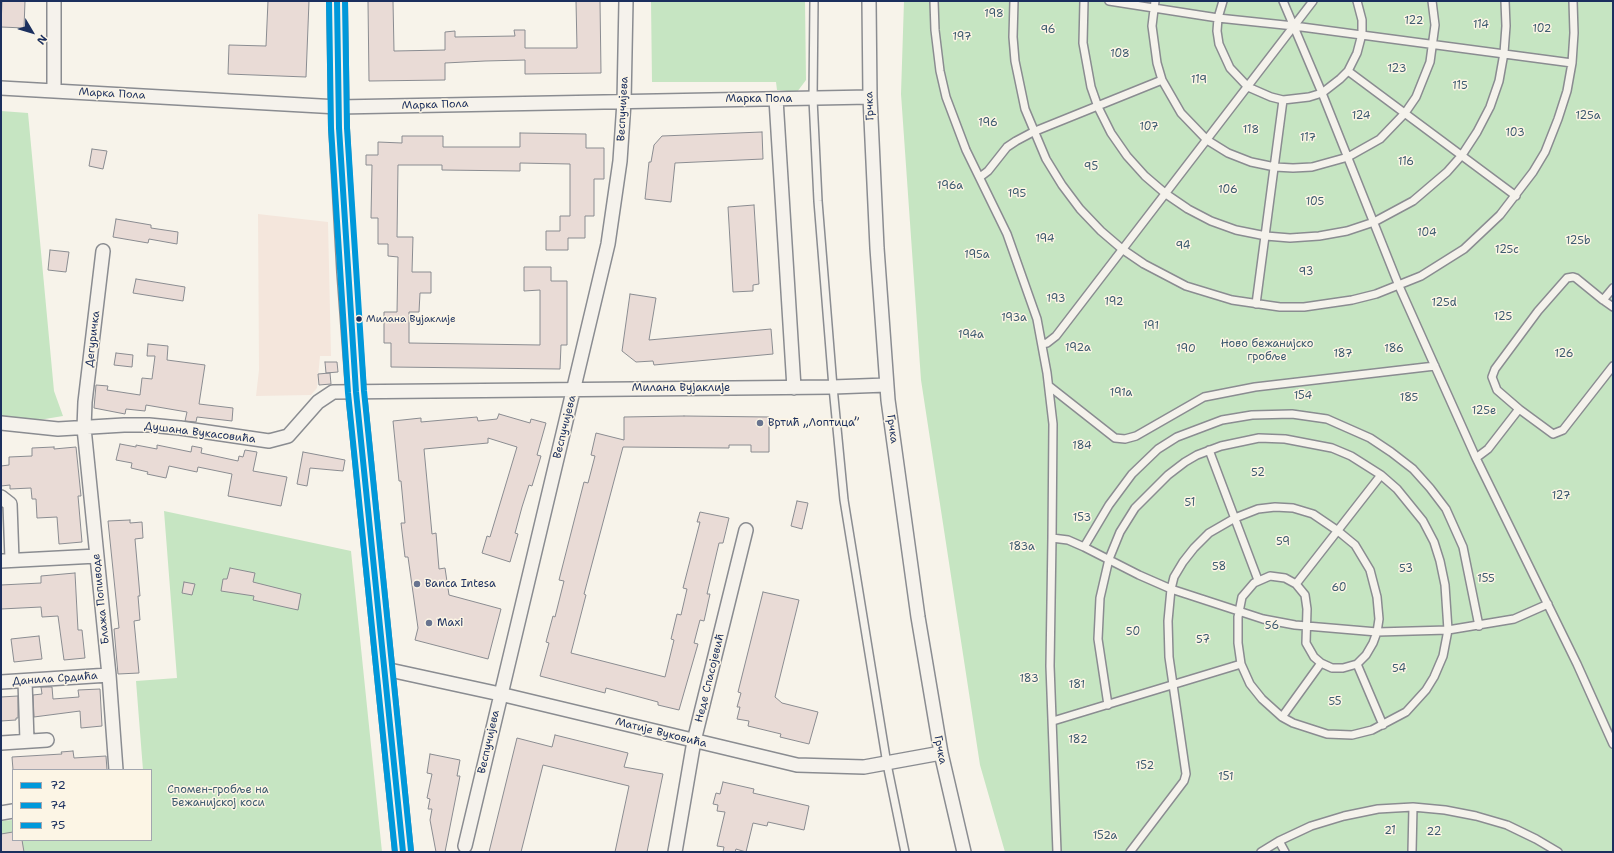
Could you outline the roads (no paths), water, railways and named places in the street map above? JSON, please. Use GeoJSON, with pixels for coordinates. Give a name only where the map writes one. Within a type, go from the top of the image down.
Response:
{"type":"FeatureCollection","features":[{"type":"Feature","properties":{"kind":"main road"},"geometry":{"type":"LineString","coordinates":[[337,1],[338,107],[342,212],[356,392],[403,852]]}},
{"type":"Feature","properties":{"kind":"street"},"geometry":{"type":"LineString","coordinates":[[54,1],[54,91]]}},
{"type":"Feature","properties":{"kind":"street","name":"Веспучијева"},"geometry":{"type":"LineString","coordinates":[[465,846],[608,244],[620,161],[624,102],[626,1]]}},
{"type":"Feature","properties":{"kind":"street","name":"Грчка"},"geometry":{"type":"LineString","coordinates":[[869,1],[870,97],[877,248],[886,385],[918,617],[940,753],[964,852]]}},
{"type":"Feature","properties":{"kind":"street","name":"Марка Пола"},"geometry":{"type":"LineString","coordinates":[[1,88],[338,107],[870,97]]}},
{"type":"Feature","properties":{"kind":"street"},"geometry":{"type":"LineString","coordinates":[[776,99],[794,388]]}},
{"type":"Feature","properties":{"kind":"street","name":"Дегуричка"},"geometry":{"type":"LineString","coordinates":[[84,428],[85,402],[103,251]]}},
{"type":"Feature","properties":{"kind":"street","name":"Милана Вујаклије"},"geometry":{"type":"LineString","coordinates":[[356,392],[794,388],[886,385]]}},
{"type":"Feature","properties":{"kind":"street","name":"Душана Вукасовића"},"geometry":{"type":"LineString","coordinates":[[1,423],[34,428],[84,428],[124,425],[149,426],[180,428],[263,441],[276,440],[292,432],[326,395],[333,392],[356,392]]}},
{"type":"Feature","properties":{"kind":"street","name":"Блажа Попиводе"},"geometry":{"type":"LineString","coordinates":[[84,428],[109,675],[116,769]]}},
{"type":"Feature","properties":{"kind":"street"},"geometry":{"type":"LineString","coordinates":[[1,497],[10,504],[7,560],[97,556]]}},
{"type":"Feature","properties":{"kind":"street","name":"Неде Спасојевић"},"geometry":{"type":"LineString","coordinates":[[675,852],[694,741],[746,530]]}},
{"type":"Feature","properties":{"kind":"street","name":"Матије Вуковића"},"geometry":{"type":"LineString","coordinates":[[385,669],[500,694],[797,765],[864,767],[887,764],[940,753]]}},
{"type":"Feature","properties":{"kind":"street","name":"Данила Срдића"},"geometry":{"type":"LineString","coordinates":[[1,682],[109,675]]}},
{"type":"Feature","properties":{"kind":"street"},"geometry":{"type":"LineString","coordinates":[[25,681],[27,740]]}},
{"type":"Feature","properties":{"kind":"street"},"geometry":{"type":"LineString","coordinates":[[1,742],[47,740]]}},
{"type":"Feature","properties":{"kind":"street"},"geometry":{"type":"LineString","coordinates":[[1,813],[12,811]]}},
{"type":"Feature","properties":{"kind":"lane"},"geometry":{"type":"LineString","coordinates":[[814,1],[813,99],[822,264],[833,387],[849,535],[887,764],[905,852]]}},
{"type":"Feature","properties":{"kind":"lane"},"geometry":{"type":"LineString","coordinates":[[934,1],[937,44],[946,97],[966,150],[1007,234],[1022,272],[1037,319],[1049,386],[1053,446],[1050,666],[1054,721],[1057,852]]}},
{"type":"Feature","properties":{"kind":"lane"},"geometry":{"type":"LineString","coordinates":[[1014,1],[1013,37],[1015,61],[1024,103],[1033,132],[1046,159],[1062,185],[1080,209],[1101,231],[1122,249],[1149,267],[1186,286],[1232,300],[1292,307],[1328,304],[1358,299],[1399,286],[1432,269],[1464,249],[1483,233],[1516,196],[1545,152],[1564,98],[1572,63],[1574,33],[1573,1]]}},
{"type":"Feature","properties":{"kind":"lane"},"geometry":{"type":"LineString","coordinates":[[1084,1],[1083,42],[1086,65],[1098,107],[1111,133],[1127,156],[1145,176],[1166,194],[1188,209],[1211,221],[1236,230],[1266,236],[1290,238],[1319,236],[1347,231],[1374,222],[1394,213],[1425,192],[1447,172],[1462,155],[1477,132],[1490,107],[1499,81],[1504,53],[1506,26],[1505,1]]}},
{"type":"Feature","properties":{"kind":"lane"},"geometry":{"type":"LineString","coordinates":[[1109,1],[1154,4],[1218,18],[1434,43],[1572,63]]}},
{"type":"Feature","properties":{"kind":"lane"},"geometry":{"type":"LineString","coordinates":[[1223,1],[1218,18],[1219,44],[1230,68],[1248,87],[1271,98],[1283,100],[1309,97],[1322,93],[1340,80],[1348,71],[1357,53],[1362,34],[1362,20],[1357,1]]}},
{"type":"Feature","properties":{"kind":"lane"},"geometry":{"type":"LineString","coordinates":[[1283,1],[1322,93],[1399,286],[1476,458],[1548,604],[1613,744]]}},
{"type":"Feature","properties":{"kind":"lane"},"geometry":{"type":"LineString","coordinates":[[1042,344],[1047,343],[1056,336],[1313,1]]}},
{"type":"Feature","properties":{"kind":"lane"},"geometry":{"type":"LineString","coordinates":[[1154,4],[1153,45],[1162,80],[1181,113],[1207,140],[1228,153],[1245,160],[1275,167],[1312,167],[1348,157],[1380,139],[1405,113],[1424,80],[1434,43],[1435,25],[1432,1]]}},
{"type":"Feature","properties":{"kind":"lane"},"geometry":{"type":"LineString","coordinates":[[1348,71],[1516,196]]}},
{"type":"Feature","properties":{"kind":"lane"},"geometry":{"type":"LineString","coordinates":[[980,177],[988,171],[1007,147],[1033,132],[1162,80]]}},
{"type":"Feature","properties":{"kind":"lane"},"geometry":{"type":"LineString","coordinates":[[1256,304],[1283,100]]}},
{"type":"Feature","properties":{"kind":"lane"},"geometry":{"type":"LineString","coordinates":[[1613,307],[1576,278],[1567,278],[1538,311],[1495,369],[1492,377],[1497,390],[1519,409],[1553,434],[1558,434],[1563,430],[1613,366]]}},
{"type":"Feature","properties":{"kind":"lane"},"geometry":{"type":"LineString","coordinates":[[1603,300],[1613,288]]}},
{"type":"Feature","properties":{"kind":"lane"},"geometry":{"type":"LineString","coordinates":[[1049,386],[1115,438],[1125,440],[1136,436],[1204,397],[1255,387],[1435,366]]}},
{"type":"Feature","properties":{"kind":"lane"},"geometry":{"type":"LineString","coordinates":[[1476,458],[1488,449],[1519,409]]}},
{"type":"Feature","properties":{"kind":"lane"},"geometry":{"type":"LineString","coordinates":[[1084,547],[1109,505],[1132,474],[1158,449],[1177,437],[1222,420],[1252,415],[1292,414],[1327,420],[1370,438],[1391,452],[1413,469],[1446,509],[1462,547],[1479,626]]}},
{"type":"Feature","properties":{"kind":"lane"},"geometry":{"type":"LineString","coordinates":[[1108,705],[1101,666],[1098,626],[1100,598],[1109,559],[1114,544],[1126,520],[1152,489],[1185,462],[1209,450],[1244,440],[1285,438],[1332,448],[1351,456],[1381,475],[1397,489],[1423,521],[1434,542],[1445,585],[1448,630],[1446,646],[1439,667],[1426,690],[1406,712],[1383,725],[1362,733],[1335,736],[1305,728],[1282,717],[1257,694],[1250,684],[1241,664],[1238,643],[1238,611],[1244,594],[1258,580],[1277,576],[1296,584],[1306,598],[1308,649],[1321,663],[1338,668],[1357,664],[1366,655],[1377,632],[1379,619],[1377,597],[1370,570],[1355,546],[1338,531],[1313,514],[1284,507],[1258,509],[1234,518],[1209,533],[1194,548],[1178,570],[1171,589],[1167,638],[1186,774],[1184,781],[1130,852]]}},
{"type":"Feature","properties":{"kind":"lane"},"geometry":{"type":"LineString","coordinates":[[1209,450],[1258,580]]}},
{"type":"Feature","properties":{"kind":"lane"},"geometry":{"type":"LineString","coordinates":[[1296,584],[1381,475]]}},
{"type":"Feature","properties":{"kind":"lane"},"geometry":{"type":"LineString","coordinates":[[1052,538],[1068,540],[1171,589],[1276,622],[1306,626],[1377,632],[1448,630],[1514,619],[1548,604]]}},
{"type":"Feature","properties":{"kind":"lane"},"geometry":{"type":"LineString","coordinates":[[1282,717],[1321,663]]}},
{"type":"Feature","properties":{"kind":"lane"},"geometry":{"type":"LineString","coordinates":[[1054,721],[1241,664]]}},
{"type":"Feature","properties":{"kind":"lane"},"geometry":{"type":"LineString","coordinates":[[1357,664],[1383,725]]}},
{"type":"Feature","properties":{"kind":"lane"},"geometry":{"type":"LineString","coordinates":[[1412,852],[1413,808]]}},
{"type":"Feature","properties":{"kind":"lane"},"geometry":{"type":"LineString","coordinates":[[1261,852],[1279,841],[1311,826],[1344,816],[1378,809],[1413,808],[1444,810],[1476,816],[1507,825],[1536,838],[1558,852]]}},
{"type":"Feature","properties":{"kind":"lane"},"geometry":{"type":"LineString","coordinates":[[1279,841],[1286,852]]}},
{"type":"Feature","properties":{"kind":"place","name":"Милана Вујаклије"},"geometry":{"type":"Point","coordinates":[359,319]}},
{"type":"Feature","properties":{"kind":"place","name":"Вртић „Лоптица”"},"geometry":{"type":"Point","coordinates":[760,423]}},
{"type":"Feature","properties":{"kind":"place","name":"Banca Intesa"},"geometry":{"type":"Point","coordinates":[417,584]}},
{"type":"Feature","properties":{"kind":"place","name":"Maxi"},"geometry":{"type":"Point","coordinates":[429,623]}},
{"type":"Feature","properties":{"kind":"park label","name":"198"},"geometry":{"type":"Point","coordinates":[994,14]}},
{"type":"Feature","properties":{"kind":"park label","name":"122"},"geometry":{"type":"Point","coordinates":[1414,21]}},
{"type":"Feature","properties":{"kind":"park label","name":"114"},"geometry":{"type":"Point","coordinates":[1481,25]}},
{"type":"Feature","properties":{"kind":"park label","name":"102"},"geometry":{"type":"Point","coordinates":[1542,29]}},
{"type":"Feature","properties":{"kind":"park label","name":"96"},"geometry":{"type":"Point","coordinates":[1048,30]}},
{"type":"Feature","properties":{"kind":"park label","name":"197"},"geometry":{"type":"Point","coordinates":[962,37]}},
{"type":"Feature","properties":{"kind":"park label","name":"108"},"geometry":{"type":"Point","coordinates":[1120,54]}},
{"type":"Feature","properties":{"kind":"park label","name":"123"},"geometry":{"type":"Point","coordinates":[1397,69]}},
{"type":"Feature","properties":{"kind":"park label","name":"119"},"geometry":{"type":"Point","coordinates":[1199,80]}},
{"type":"Feature","properties":{"kind":"park label","name":"115"},"geometry":{"type":"Point","coordinates":[1460,86]}},
{"type":"Feature","properties":{"kind":"park label","name":"124"},"geometry":{"type":"Point","coordinates":[1361,116]}},
{"type":"Feature","properties":{"kind":"park label","name":"125a"},"geometry":{"type":"Point","coordinates":[1588,116]}},
{"type":"Feature","properties":{"kind":"park label","name":"196"},"geometry":{"type":"Point","coordinates":[988,123]}},
{"type":"Feature","properties":{"kind":"park label","name":"107"},"geometry":{"type":"Point","coordinates":[1149,127]}},
{"type":"Feature","properties":{"kind":"park label","name":"118"},"geometry":{"type":"Point","coordinates":[1251,130]}},
{"type":"Feature","properties":{"kind":"park label","name":"103"},"geometry":{"type":"Point","coordinates":[1515,133]}},
{"type":"Feature","properties":{"kind":"park label","name":"117"},"geometry":{"type":"Point","coordinates":[1308,138]}},
{"type":"Feature","properties":{"kind":"park label","name":"116"},"geometry":{"type":"Point","coordinates":[1406,162]}},
{"type":"Feature","properties":{"kind":"park label","name":"95"},"geometry":{"type":"Point","coordinates":[1091,167]}},
{"type":"Feature","properties":{"kind":"park label","name":"196a"},"geometry":{"type":"Point","coordinates":[950,186]}},
{"type":"Feature","properties":{"kind":"park label","name":"106"},"geometry":{"type":"Point","coordinates":[1228,190]}},
{"type":"Feature","properties":{"kind":"park label","name":"195"},"geometry":{"type":"Point","coordinates":[1017,194]}},
{"type":"Feature","properties":{"kind":"park label","name":"105"},"geometry":{"type":"Point","coordinates":[1315,202]}},
{"type":"Feature","properties":{"kind":"park label","name":"104"},"geometry":{"type":"Point","coordinates":[1427,233]}},
{"type":"Feature","properties":{"kind":"park label","name":"194"},"geometry":{"type":"Point","coordinates":[1045,239]}},
{"type":"Feature","properties":{"kind":"park label","name":"125b"},"geometry":{"type":"Point","coordinates":[1578,241]}},
{"type":"Feature","properties":{"kind":"park label","name":"94"},"geometry":{"type":"Point","coordinates":[1183,246]}},
{"type":"Feature","properties":{"kind":"park label","name":"125c"},"geometry":{"type":"Point","coordinates":[1507,250]}},
{"type":"Feature","properties":{"kind":"park label","name":"195a"},"geometry":{"type":"Point","coordinates":[977,255]}},
{"type":"Feature","properties":{"kind":"park label","name":"93"},"geometry":{"type":"Point","coordinates":[1306,272]}},
{"type":"Feature","properties":{"kind":"park label","name":"193"},"geometry":{"type":"Point","coordinates":[1056,299]}},
{"type":"Feature","properties":{"kind":"park label","name":"192"},"geometry":{"type":"Point","coordinates":[1114,302]}},
{"type":"Feature","properties":{"kind":"park label","name":"125d"},"geometry":{"type":"Point","coordinates":[1444,303]}},
{"type":"Feature","properties":{"kind":"park label","name":"125"},"geometry":{"type":"Point","coordinates":[1503,317]}},
{"type":"Feature","properties":{"kind":"park label","name":"193a"},"geometry":{"type":"Point","coordinates":[1014,318]}},
{"type":"Feature","properties":{"kind":"park label","name":"191"},"geometry":{"type":"Point","coordinates":[1151,326]}},
{"type":"Feature","properties":{"kind":"park label","name":"194a"},"geometry":{"type":"Point","coordinates":[971,335]}},
{"type":"Feature","properties":{"kind":"park label","name":"192а"},"geometry":{"type":"Point","coordinates":[1078,348]}},
{"type":"Feature","properties":{"kind":"park label","name":"190"},"geometry":{"type":"Point","coordinates":[1186,349]}},
{"type":"Feature","properties":{"kind":"park label","name":"186"},"geometry":{"type":"Point","coordinates":[1394,349]}},
{"type":"Feature","properties":{"kind":"park label","name":"Ново бежанијско гробље"},"geometry":{"type":"Point","coordinates":[1267,350]}},
{"type":"Feature","properties":{"kind":"park label","name":"187"},"geometry":{"type":"Point","coordinates":[1343,354]}},
{"type":"Feature","properties":{"kind":"park label","name":"126"},"geometry":{"type":"Point","coordinates":[1564,354]}},
{"type":"Feature","properties":{"kind":"park label","name":"191a"},"geometry":{"type":"Point","coordinates":[1121,393]}},
{"type":"Feature","properties":{"kind":"park label","name":"154"},"geometry":{"type":"Point","coordinates":[1303,396]}},
{"type":"Feature","properties":{"kind":"park label","name":"185"},"geometry":{"type":"Point","coordinates":[1409,398]}},
{"type":"Feature","properties":{"kind":"park label","name":"125e"},"geometry":{"type":"Point","coordinates":[1484,411]}},
{"type":"Feature","properties":{"kind":"park label","name":"184"},"geometry":{"type":"Point","coordinates":[1082,446]}},
{"type":"Feature","properties":{"kind":"park label","name":"52"},"geometry":{"type":"Point","coordinates":[1258,473]}},
{"type":"Feature","properties":{"kind":"park label","name":"127"},"geometry":{"type":"Point","coordinates":[1561,496]}},
{"type":"Feature","properties":{"kind":"park label","name":"51"},"geometry":{"type":"Point","coordinates":[1190,503]}},
{"type":"Feature","properties":{"kind":"park label","name":"153"},"geometry":{"type":"Point","coordinates":[1082,518]}},
{"type":"Feature","properties":{"kind":"park label","name":"59"},"geometry":{"type":"Point","coordinates":[1283,542]}},
{"type":"Feature","properties":{"kind":"park label","name":"183a"},"geometry":{"type":"Point","coordinates":[1022,547]}},
{"type":"Feature","properties":{"kind":"park label","name":"58"},"geometry":{"type":"Point","coordinates":[1219,567]}},
{"type":"Feature","properties":{"kind":"park label","name":"53"},"geometry":{"type":"Point","coordinates":[1406,569]}},
{"type":"Feature","properties":{"kind":"park label","name":"155"},"geometry":{"type":"Point","coordinates":[1486,579]}},
{"type":"Feature","properties":{"kind":"park label","name":"60"},"geometry":{"type":"Point","coordinates":[1339,588]}},
{"type":"Feature","properties":{"kind":"park label","name":"56"},"geometry":{"type":"Point","coordinates":[1272,626]}},
{"type":"Feature","properties":{"kind":"park label","name":"50"},"geometry":{"type":"Point","coordinates":[1133,632]}},
{"type":"Feature","properties":{"kind":"park label","name":"57"},"geometry":{"type":"Point","coordinates":[1203,640]}},
{"type":"Feature","properties":{"kind":"park label","name":"54"},"geometry":{"type":"Point","coordinates":[1399,669]}},
{"type":"Feature","properties":{"kind":"park label","name":"183"},"geometry":{"type":"Point","coordinates":[1029,679]}},
{"type":"Feature","properties":{"kind":"park label","name":"181"},"geometry":{"type":"Point","coordinates":[1077,685]}},
{"type":"Feature","properties":{"kind":"park label","name":"55"},"geometry":{"type":"Point","coordinates":[1335,702]}},
{"type":"Feature","properties":{"kind":"park label","name":"182"},"geometry":{"type":"Point","coordinates":[1078,740]}},
{"type":"Feature","properties":{"kind":"park label","name":"152"},"geometry":{"type":"Point","coordinates":[1145,766]}},
{"type":"Feature","properties":{"kind":"park label","name":"151"},"geometry":{"type":"Point","coordinates":[1226,777]}},
{"type":"Feature","properties":{"kind":"park label","name":"Спомен-гробље на Бежанијској коси"},"geometry":{"type":"Point","coordinates":[218,796]}},
{"type":"Feature","properties":{"kind":"park label","name":"21"},"geometry":{"type":"Point","coordinates":[1390,831]}},
{"type":"Feature","properties":{"kind":"park label","name":"22"},"geometry":{"type":"Point","coordinates":[1434,832]}},
{"type":"Feature","properties":{"kind":"park label","name":"152a"},"geometry":{"type":"Point","coordinates":[1105,836]}}]}
